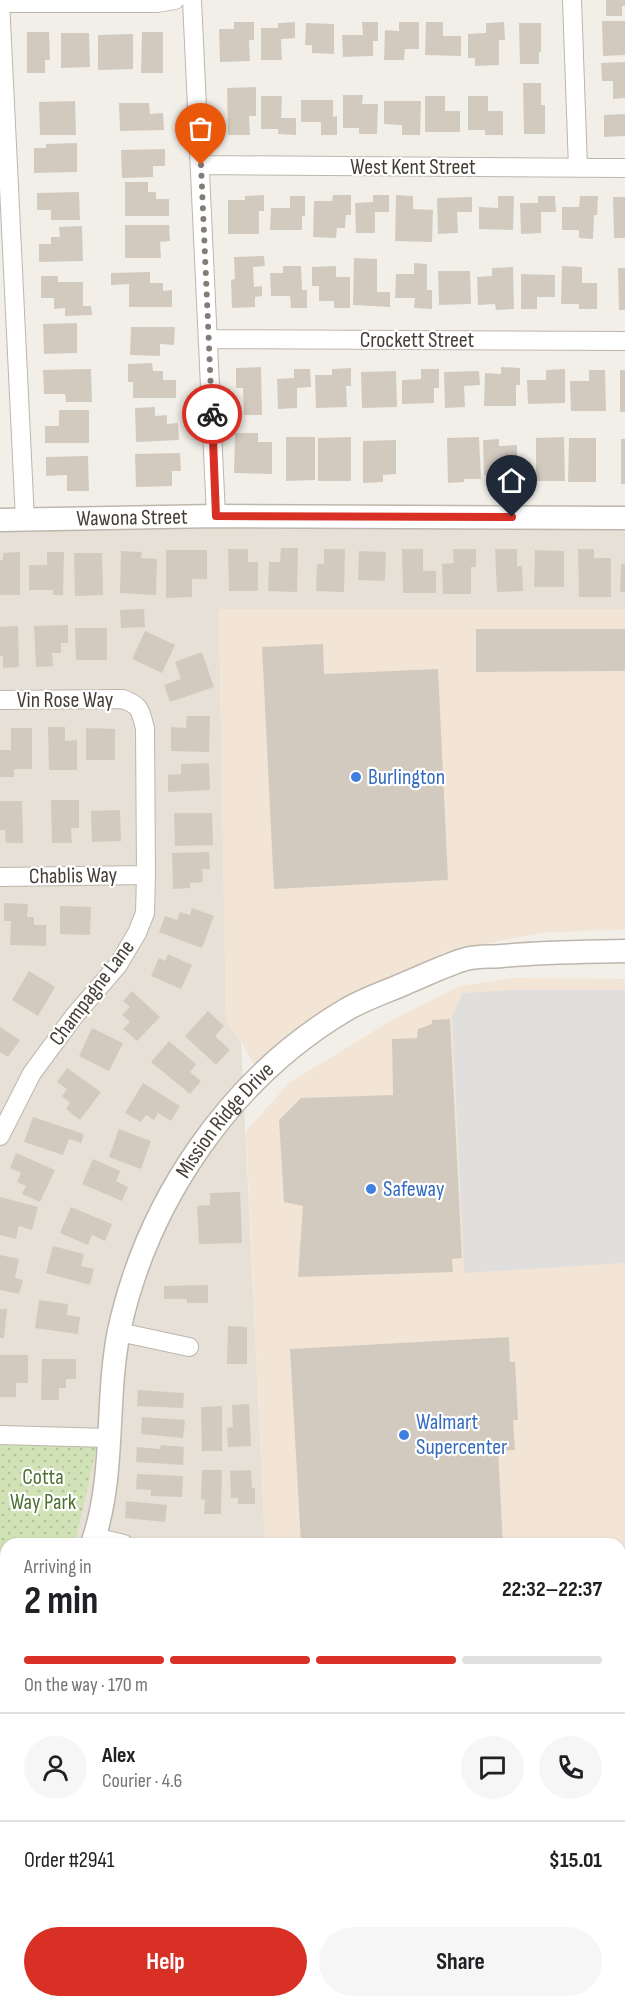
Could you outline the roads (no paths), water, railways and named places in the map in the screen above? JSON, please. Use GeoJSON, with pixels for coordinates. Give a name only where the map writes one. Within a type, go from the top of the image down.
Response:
{"type":"FeatureCollection","features":[{"type":"Feature","properties":{"kind":"street"},"geometry":{"type":"LineString","coordinates":[[25,520],[5,188],[0,2],[157,3],[175,0]]}},
{"type":"Feature","properties":{"kind":"street"},"geometry":{"type":"LineString","coordinates":[[192,0],[216,516]]}},
{"type":"Feature","properties":{"kind":"street"},"geometry":{"type":"LineString","coordinates":[[572,0],[578,168]]}},
{"type":"Feature","properties":{"kind":"street","name":"West Kent Street"},"geometry":{"type":"LineString","coordinates":[[201,165],[625,168]]}},
{"type":"Feature","properties":{"kind":"street","name":"Crockett Street"},"geometry":{"type":"LineString","coordinates":[[209,339],[625,341]]}},
{"type":"Feature","properties":{"kind":"street","name":"Wawona Street"},"geometry":{"type":"LineString","coordinates":[[0,520],[216,516],[625,518]]}},
{"type":"Feature","properties":{"kind":"street","name":"Vin Rose Way"},"geometry":{"type":"LineString","coordinates":[[0,700],[123,699],[135,704],[140,710],[145,728],[145,767]]}},
{"type":"Feature","properties":{"kind":"street","name":"Champagne Lane"},"geometry":{"type":"LineString","coordinates":[[0,1136],[32,1073],[75,1015],[118,965],[137,933],[145,913],[145,767]]}},
{"type":"Feature","properties":{"kind":"street","name":"Chablis Way"},"geometry":{"type":"LineString","coordinates":[[0,877],[146,875]]}},
{"type":"Feature","properties":{"kind":"street","name":"Mission Ridge Drive"},"geometry":{"type":"LineString","coordinates":[[93,1538],[105,1483],[119,1332],[136,1271],[153,1229],[183,1172],[232,1104],[278,1057],[345,1010],[467,959],[515,954],[625,951]]}},
{"type":"Feature","properties":{"kind":"street"},"geometry":{"type":"LineString","coordinates":[[119,1332],[189,1347]]}},
{"type":"Feature","properties":{"kind":"street"},"geometry":{"type":"LineString","coordinates":[[0,1435],[109,1437]]}},
{"type":"Feature","properties":{"kind":"place","name":"Burlington"},"geometry":{"type":"Point","coordinates":[356,777]}},
{"type":"Feature","properties":{"kind":"place","name":"Safeway"},"geometry":{"type":"Point","coordinates":[371,1189]}},
{"type":"Feature","properties":{"kind":"place","name":"Walmart Supercenter"},"geometry":{"type":"Point","coordinates":[404,1435]}},
{"type":"Feature","properties":{"kind":"park label","name":"Cotta Way Park"},"geometry":{"type":"Point","coordinates":[43,1490]}}]}
